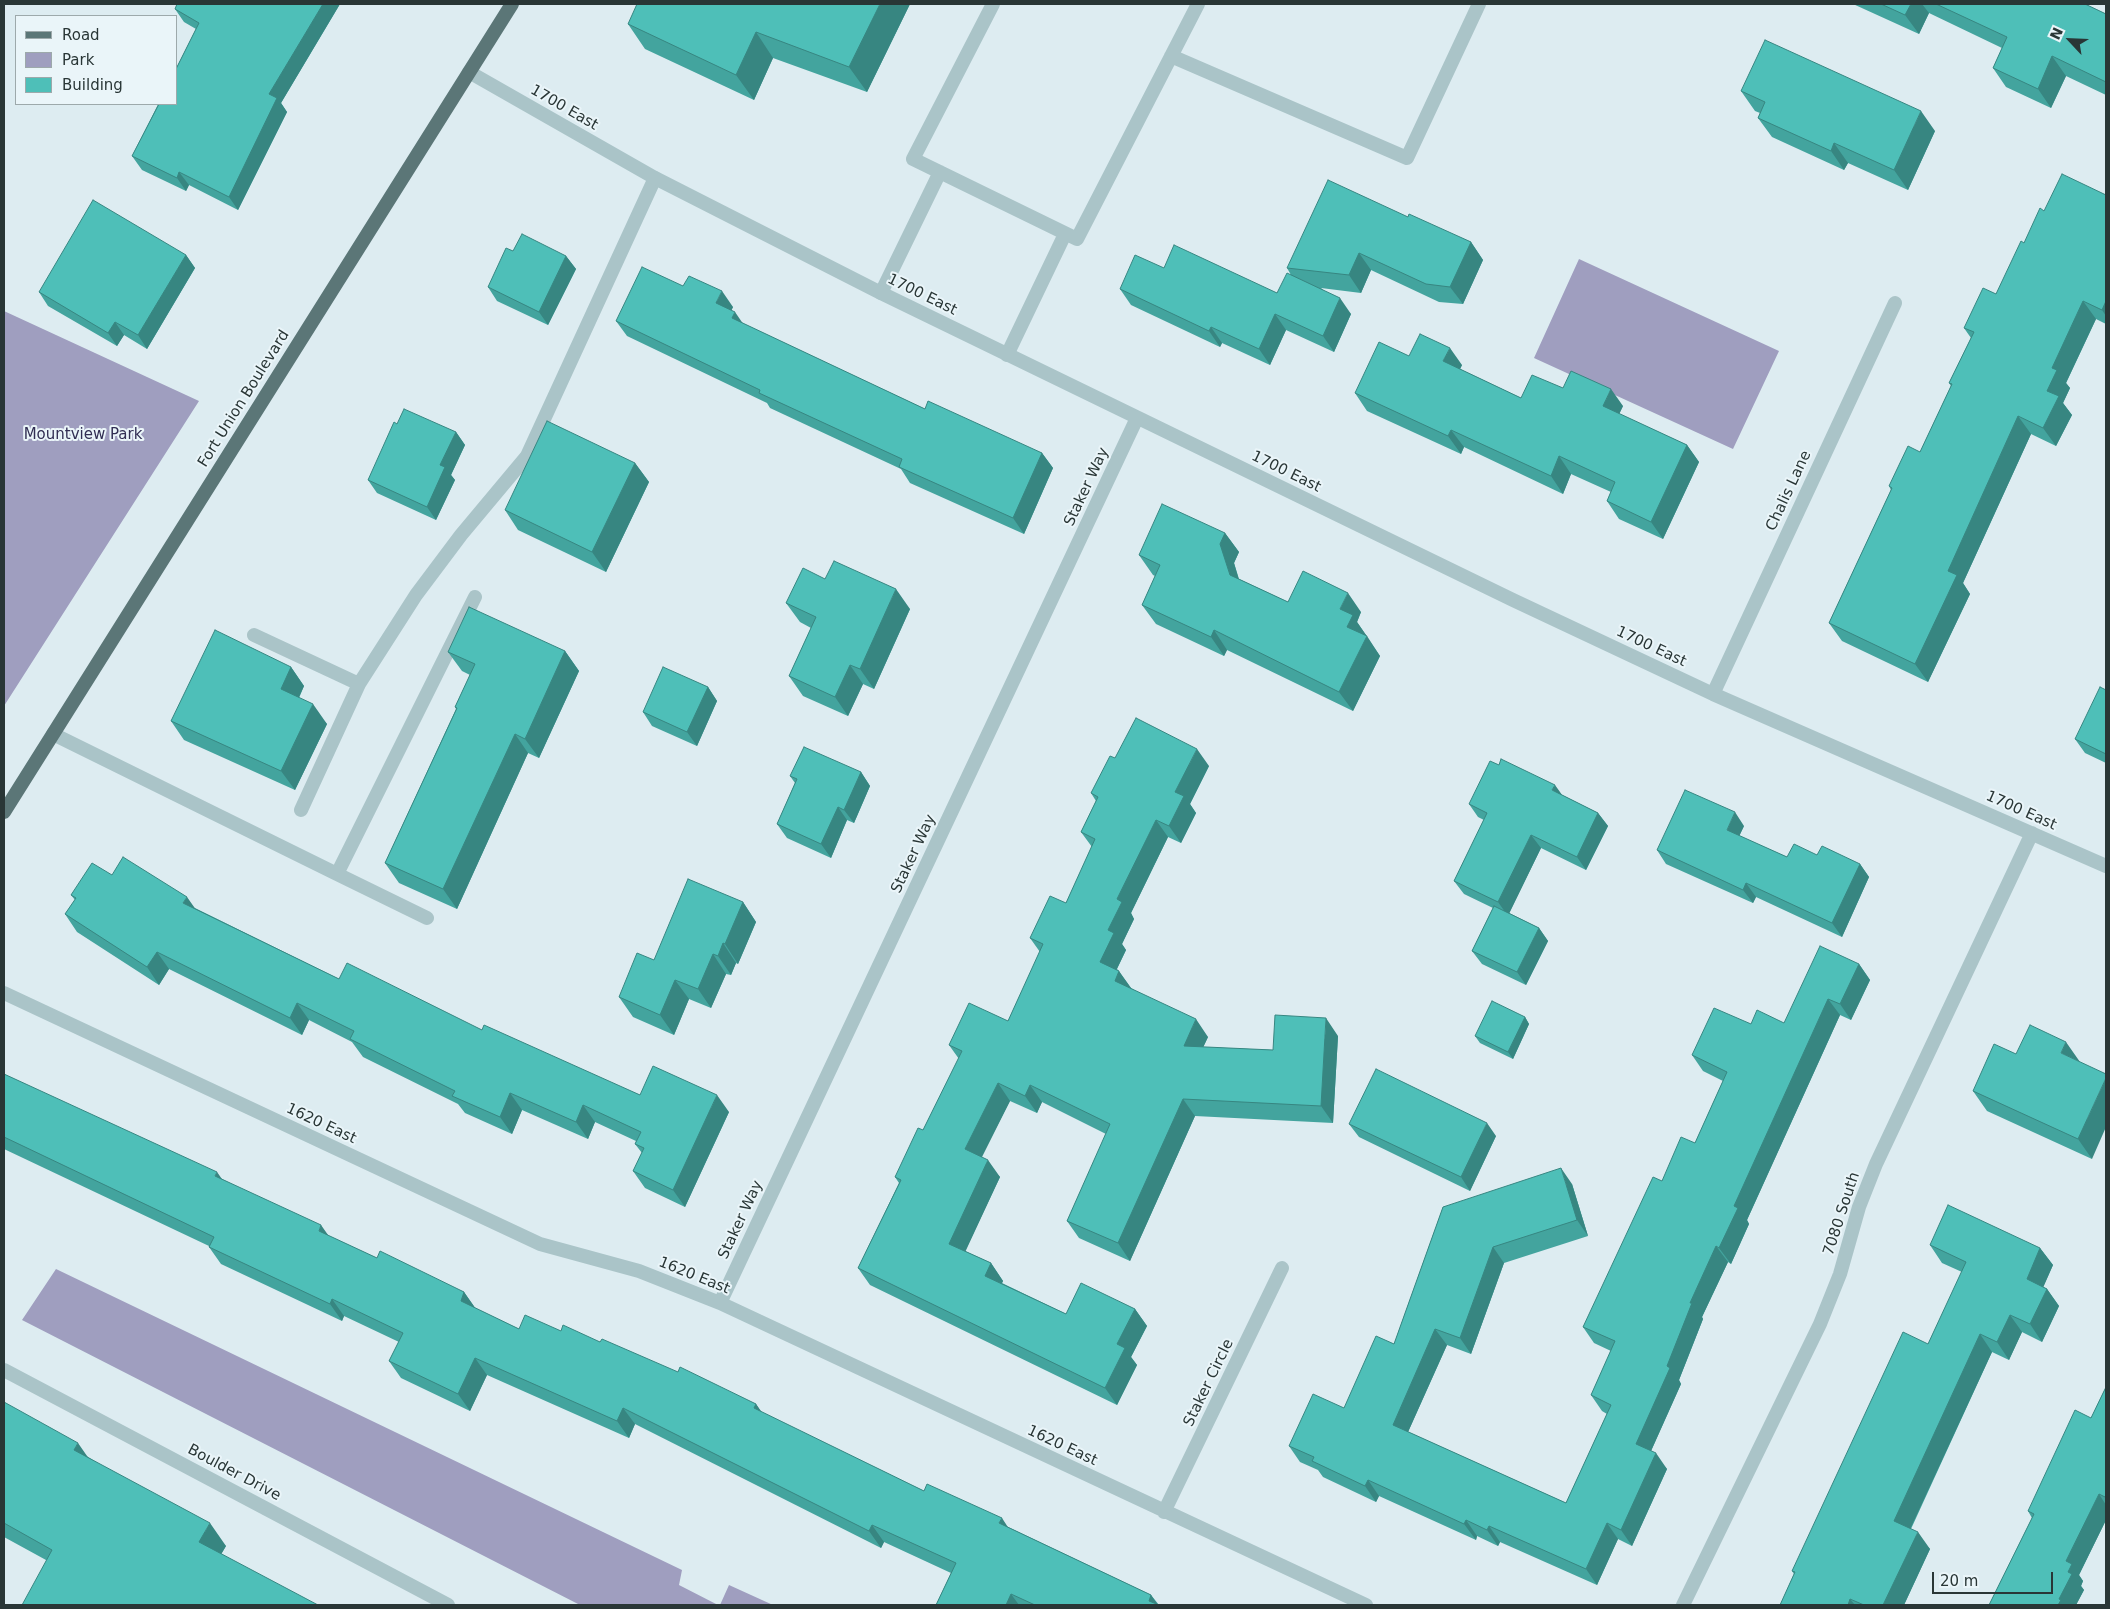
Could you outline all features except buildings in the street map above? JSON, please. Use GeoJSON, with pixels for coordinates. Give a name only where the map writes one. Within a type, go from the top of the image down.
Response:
{"type":"FeatureCollection","features":[{"type":"Feature","properties":{"kind":"main road","name":"Fort Union Boulevard"},"geometry":{"type":"LineString","coordinates":[[4,812],[512,4]]}},
{"type":"Feature","properties":{"kind":"street"},"geometry":{"type":"LineString","coordinates":[[993,4],[913,159],[1077,239],[1198,4]]}},
{"type":"Feature","properties":{"kind":"street"},"geometry":{"type":"LineString","coordinates":[[1171,56],[1407,158],[1479,4]]}},
{"type":"Feature","properties":{"kind":"street","name":"1700 East"},"geometry":{"type":"LineString","coordinates":[[469,72],[655,178],[1007,355],[1513,600],[1713,694],[2106,866]]}},
{"type":"Feature","properties":{"kind":"street"},"geometry":{"type":"LineString","coordinates":[[881,293],[940,172]]}},
{"type":"Feature","properties":{"kind":"street"},"geometry":{"type":"LineString","coordinates":[[301,810],[359,684],[416,594],[461,534],[527,456],[655,178]]}},
{"type":"Feature","properties":{"kind":"street"},"geometry":{"type":"LineString","coordinates":[[1007,355],[1065,234]]}},
{"type":"Feature","properties":{"kind":"street","name":"Chalis Lane"},"geometry":{"type":"LineString","coordinates":[[1713,694],[1895,303]]}},
{"type":"Feature","properties":{"kind":"street","name":"Staker Way"},"geometry":{"type":"LineString","coordinates":[[720,1303],[1138,418]]}},
{"type":"Feature","properties":{"kind":"street"},"geometry":{"type":"LineString","coordinates":[[336,874],[475,597]]}},
{"type":"Feature","properties":{"kind":"street"},"geometry":{"type":"LineString","coordinates":[[254,635],[359,684]]}},
{"type":"Feature","properties":{"kind":"street"},"geometry":{"type":"LineString","coordinates":[[53,734],[427,918]]}},
{"type":"Feature","properties":{"kind":"street","name":"7080 South"},"geometry":{"type":"LineString","coordinates":[[1683,1605],[1820,1324],[1840,1274],[1859,1207],[1876,1164],[2032,833]]}},
{"type":"Feature","properties":{"kind":"street","name":"1620 East"},"geometry":{"type":"LineString","coordinates":[[4,993],[540,1244],[639,1271],[720,1303],[1366,1605]]}},
{"type":"Feature","properties":{"kind":"street","name":"Staker Circle"},"geometry":{"type":"LineString","coordinates":[[1164,1512],[1282,1268]]}},
{"type":"Feature","properties":{"kind":"street","name":"Boulder Drive"},"geometry":{"type":"LineString","coordinates":[[4,1370],[448,1605]]}},
{"type":"Feature","properties":{"kind":"green space"},"geometry":{"type":"Polygon","coordinates":[[[1579,259],[1779,351],[1733,449],[1534,358],[1579,259]]]}},
{"type":"Feature","properties":{"kind":"green space","name":"Mountview Park"},"geometry":{"type":"Polygon","coordinates":[[[4,311],[199,401],[4,706],[4,311]]]}},
{"type":"Feature","properties":{"kind":"green space"},"geometry":{"type":"Polygon","coordinates":[[[56,1269],[682,1570],[679,1585],[718,1605],[580,1605],[22,1320],[56,1269]]]}},
{"type":"Feature","properties":{"kind":"green space"},"geometry":{"type":"Polygon","coordinates":[[[729,1585],[773,1605],[720,1605],[729,1585]]]}}]}
